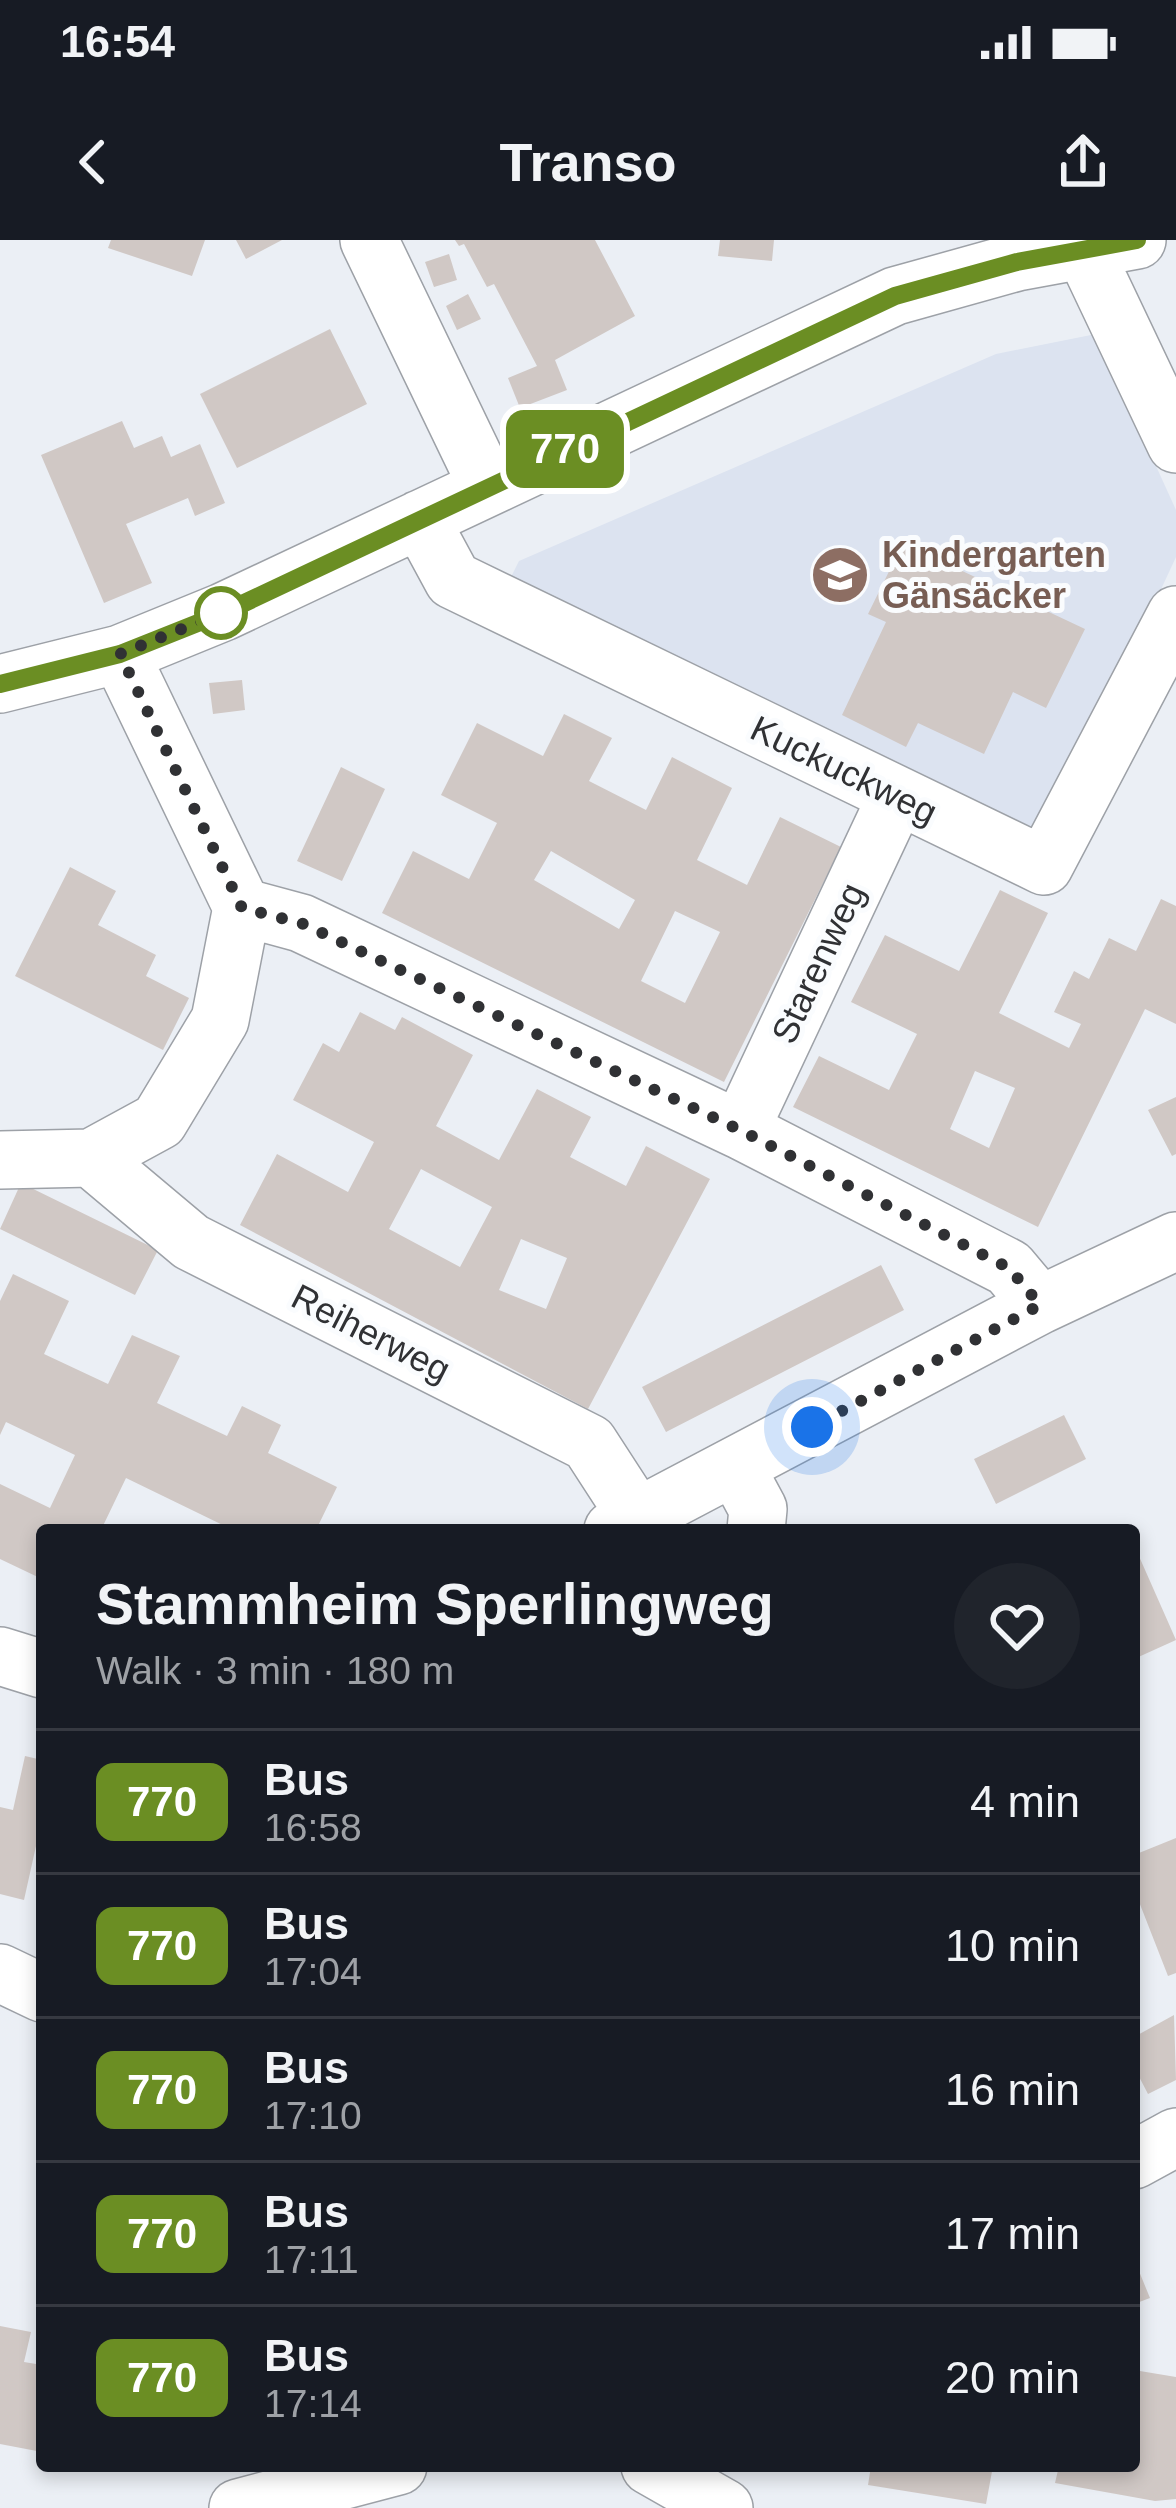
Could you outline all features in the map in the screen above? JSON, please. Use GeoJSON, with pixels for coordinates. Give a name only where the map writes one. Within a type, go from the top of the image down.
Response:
{"type":"FeatureCollection","features":[{"type":"Feature","properties":{"kind":"street"},"geometry":{"type":"LineString","coordinates":[[370,240],[488,485]]}},
{"type":"Feature","properties":{"kind":"street"},"geometry":{"type":"LineString","coordinates":[[0,684],[120,654],[223,613],[895,296],[1110,244],[1176,444]]}},
{"type":"Feature","properties":{"kind":"street","name":"Kuckuckweg"},"geometry":{"type":"LineString","coordinates":[[420,519],[453,580],[1044,866],[1176,615]]}},
{"type":"Feature","properties":{"kind":"street"},"geometry":{"type":"LineString","coordinates":[[0,1160],[91,1158],[159,1121],[220,1020],[242,908],[120,654]]}},
{"type":"Feature","properties":{"kind":"street","name":"Starenweg"},"geometry":{"type":"LineString","coordinates":[[740,1130],[897,796]]}},
{"type":"Feature","properties":{"kind":"street"},"geometry":{"type":"LineString","coordinates":[[242,908],[301,923],[740,1130],[1009,1268],[1040,1305]]}},
{"type":"Feature","properties":{"kind":"street","name":"Reiherweg"},"geometry":{"type":"LineString","coordinates":[[91,1158],[191,1242],[589,1443],[625,1524]]}},
{"type":"Feature","properties":{"kind":"street"},"geometry":{"type":"LineString","coordinates":[[625,1524],[1040,1305],[1176,1241]]}},
{"type":"Feature","properties":{"kind":"street"},"geometry":{"type":"LineString","coordinates":[[736,1468],[758,1509],[757,1524]]}},
{"type":"Feature","properties":{"kind":"street"},"geometry":{"type":"LineString","coordinates":[[0,1656],[36,1668]]}},
{"type":"Feature","properties":{"kind":"street"},"geometry":{"type":"LineString","coordinates":[[0,1973],[36,1990]]}},
{"type":"Feature","properties":{"kind":"street"},"geometry":{"type":"LineString","coordinates":[[1140,2157],[1176,2137]]}},
{"type":"Feature","properties":{"kind":"street"},"geometry":{"type":"LineString","coordinates":[[249,2492],[364,2472]]}},
{"type":"Feature","properties":{"kind":"street"},"geometry":{"type":"LineString","coordinates":[[661,2472],[724,2508]]}},
{"type":"Feature","properties":{"kind":"shaded area","name":"Kindergarten Gänsäcker"},"geometry":{"type":"Polygon","coordinates":[[[1096,334],[1176,510],[1176,557],[1052,824],[1014,836],[505,589],[519,561],[996,354],[1096,334]]]}},
{"type":"Feature","properties":{"kind":"building"},"geometry":{"type":"Polygon","coordinates":[[[111,240],[205,240],[192,276],[108,248],[111,240]]]}},
{"type":"Feature","properties":{"kind":"building"},"geometry":{"type":"Polygon","coordinates":[[[236,240],[282,240],[246,259],[236,240]]]}},
{"type":"Feature","properties":{"kind":"building"},"geometry":{"type":"Polygon","coordinates":[[[455,240],[595,240],[635,316],[555,360],[567,390],[520,408],[508,378],[537,366],[494,284],[487,287],[464,244],[459,246],[455,240]]]}},
{"type":"Feature","properties":{"kind":"building"},"geometry":{"type":"Polygon","coordinates":[[[720,240],[774,240],[772,261],[718,256],[720,240]]]}},
{"type":"Feature","properties":{"kind":"building"},"geometry":{"type":"Polygon","coordinates":[[[449,254],[457,280],[434,287],[425,262],[449,254]]]}},
{"type":"Feature","properties":{"kind":"building"},"geometry":{"type":"Polygon","coordinates":[[[468,294],[481,319],[457,330],[446,306],[468,294]]]}},
{"type":"Feature","properties":{"kind":"building"},"geometry":{"type":"Polygon","coordinates":[[[330,329],[367,404],[237,468],[200,394],[330,329]]]}},
{"type":"Feature","properties":{"kind":"building"},"geometry":{"type":"Polygon","coordinates":[[[122,421],[134,448],[162,436],[171,457],[200,444],[225,503],[195,516],[188,498],[126,524],[152,583],[104,603],[41,455],[122,421]]]}},
{"type":"Feature","properties":{"kind":"building"},"geometry":{"type":"Polygon","coordinates":[[[903,543],[1085,629],[1046,708],[1013,692],[984,754],[918,723],[906,747],[842,715],[886,622],[868,614],[903,543]]]}},
{"type":"Feature","properties":{"kind":"building"},"geometry":{"type":"Polygon","coordinates":[[[242,680],[245,710],[213,714],[209,683],[242,680]]]}},
{"type":"Feature","properties":{"kind":"building"},"geometry":{"type":"Polygon","coordinates":[[[564,714],[612,738],[589,781],[646,810],[672,757],[732,788],[697,860],[747,885],[780,817],[841,847],[724,1082],[382,913],[413,851],[469,879],[497,823],[441,795],[477,723],[543,756],[564,714]],[[551,851],[534,880],[619,929],[635,900],[551,851]],[[675,911],[641,981],[685,1003],[720,932],[675,911]]]}},
{"type":"Feature","properties":{"kind":"building"},"geometry":{"type":"Polygon","coordinates":[[[341,767],[385,789],[342,881],[297,861],[341,767]]]}},
{"type":"Feature","properties":{"kind":"building"},"geometry":{"type":"Polygon","coordinates":[[[70,867],[116,891],[98,925],[156,955],[146,976],[189,998],[163,1050],[15,976],[70,867]]]}},
{"type":"Feature","properties":{"kind":"building"},"geometry":{"type":"Polygon","coordinates":[[[1000,890],[1048,913],[999,1013],[1069,1048],[1081,1024],[1054,1012],[1074,971],[1089,979],[1109,938],[1136,951],[1161,899],[1176,906],[1176,1024],[1145,1009],[1038,1227],[793,1107],[819,1056],[889,1090],[917,1034],[851,1002],[885,935],[959,971],[1000,890]],[[975,1071],[950,1129],[989,1148],[1015,1088],[975,1071]]]}},
{"type":"Feature","properties":{"kind":"building"},"geometry":{"type":"Polygon","coordinates":[[[360,1012],[395,1030],[402,1017],[473,1055],[436,1126],[499,1160],[537,1089],[591,1117],[570,1157],[626,1186],[646,1146],[710,1179],[588,1409],[240,1225],[277,1154],[348,1192],[374,1142],[293,1100],[323,1043],[339,1052],[360,1012]],[[421,1169],[389,1229],[460,1267],[492,1207],[421,1169]],[[521,1239],[499,1290],[546,1309],[567,1258],[521,1239]]]}},
{"type":"Feature","properties":{"kind":"building"},"geometry":{"type":"Polygon","coordinates":[[[1176,1097],[1176,1154],[1172,1156],[1148,1110],[1176,1097]]]}},
{"type":"Feature","properties":{"kind":"building"},"geometry":{"type":"Polygon","coordinates":[[[21,1183],[158,1250],[135,1295],[0,1229],[21,1183]]]}},
{"type":"Feature","properties":{"kind":"building"},"geometry":{"type":"Polygon","coordinates":[[[881,1265],[904,1310],[666,1432],[642,1387],[881,1265]]]}},
{"type":"Feature","properties":{"kind":"building"},"geometry":{"type":"Polygon","coordinates":[[[13,1274],[69,1301],[44,1354],[108,1384],[132,1335],[180,1356],[157,1403],[227,1436],[242,1406],[281,1425],[268,1453],[337,1487],[319,1524],[221,1524],[126,1478],[104,1524],[36,1524],[36,1576],[0,1559],[0,1484],[50,1508],[75,1455],[6,1422],[0,1435],[0,1301],[13,1274]]]}},
{"type":"Feature","properties":{"kind":"building"},"geometry":{"type":"Polygon","coordinates":[[[1064,1415],[1086,1459],[996,1504],[974,1459],[1064,1415]]]}},
{"type":"Feature","properties":{"kind":"building"},"geometry":{"type":"Polygon","coordinates":[[[1140,1559],[1176,1640],[1140,1656],[1140,1559]]]}},
{"type":"Feature","properties":{"kind":"building"},"geometry":{"type":"Polygon","coordinates":[[[25,1756],[36,1759],[36,1846],[24,1900],[0,1894],[0,1807],[13,1810],[25,1756]]]}},
{"type":"Feature","properties":{"kind":"building"},"geometry":{"type":"Polygon","coordinates":[[[1176,1838],[1176,1973],[1168,1976],[1140,1904],[1140,1853],[1176,1838]]]}},
{"type":"Feature","properties":{"kind":"building"},"geometry":{"type":"Polygon","coordinates":[[[1174,2015],[1176,2080],[1148,2094],[1140,2079],[1140,2034],[1174,2015]]]}},
{"type":"Feature","properties":{"kind":"building"},"geometry":{"type":"Polygon","coordinates":[[[1140,2274],[1150,2298],[1140,2302],[1140,2274]]]}},
{"type":"Feature","properties":{"kind":"building"},"geometry":{"type":"Polygon","coordinates":[[[0,2326],[31,2332],[24,2362],[36,2364],[36,2451],[0,2444],[0,2326]]]}},
{"type":"Feature","properties":{"kind":"building"},"geometry":{"type":"Polygon","coordinates":[[[1140,2371],[1176,2377],[1176,2499],[1155,2501],[1055,2483],[1058,2472],[1140,2472],[1140,2371]]]}},
{"type":"Feature","properties":{"kind":"building"},"geometry":{"type":"Polygon","coordinates":[[[870,2472],[992,2472],[986,2504],[868,2485],[870,2472]]]}},
{"type":"Feature","properties":{"kind":"bus line","name":"770"},"geometry":{"type":"LineString","coordinates":[[0,684],[120,654],[223,613],[895,296],[1017,262],[1137,240]]}},
{"type":"Feature","properties":{"kind":"place","name":"Kindergarten Gänsäcker"},"geometry":{"type":"Point","coordinates":[840,575]}},
{"type":"Feature","properties":{"kind":"route"},"geometry":{"type":"LineString","coordinates":[[221,613],[120,654],[242,908],[301,923],[740,1130],[1009,1268],[1040,1305],[812,1427]]}}]}
